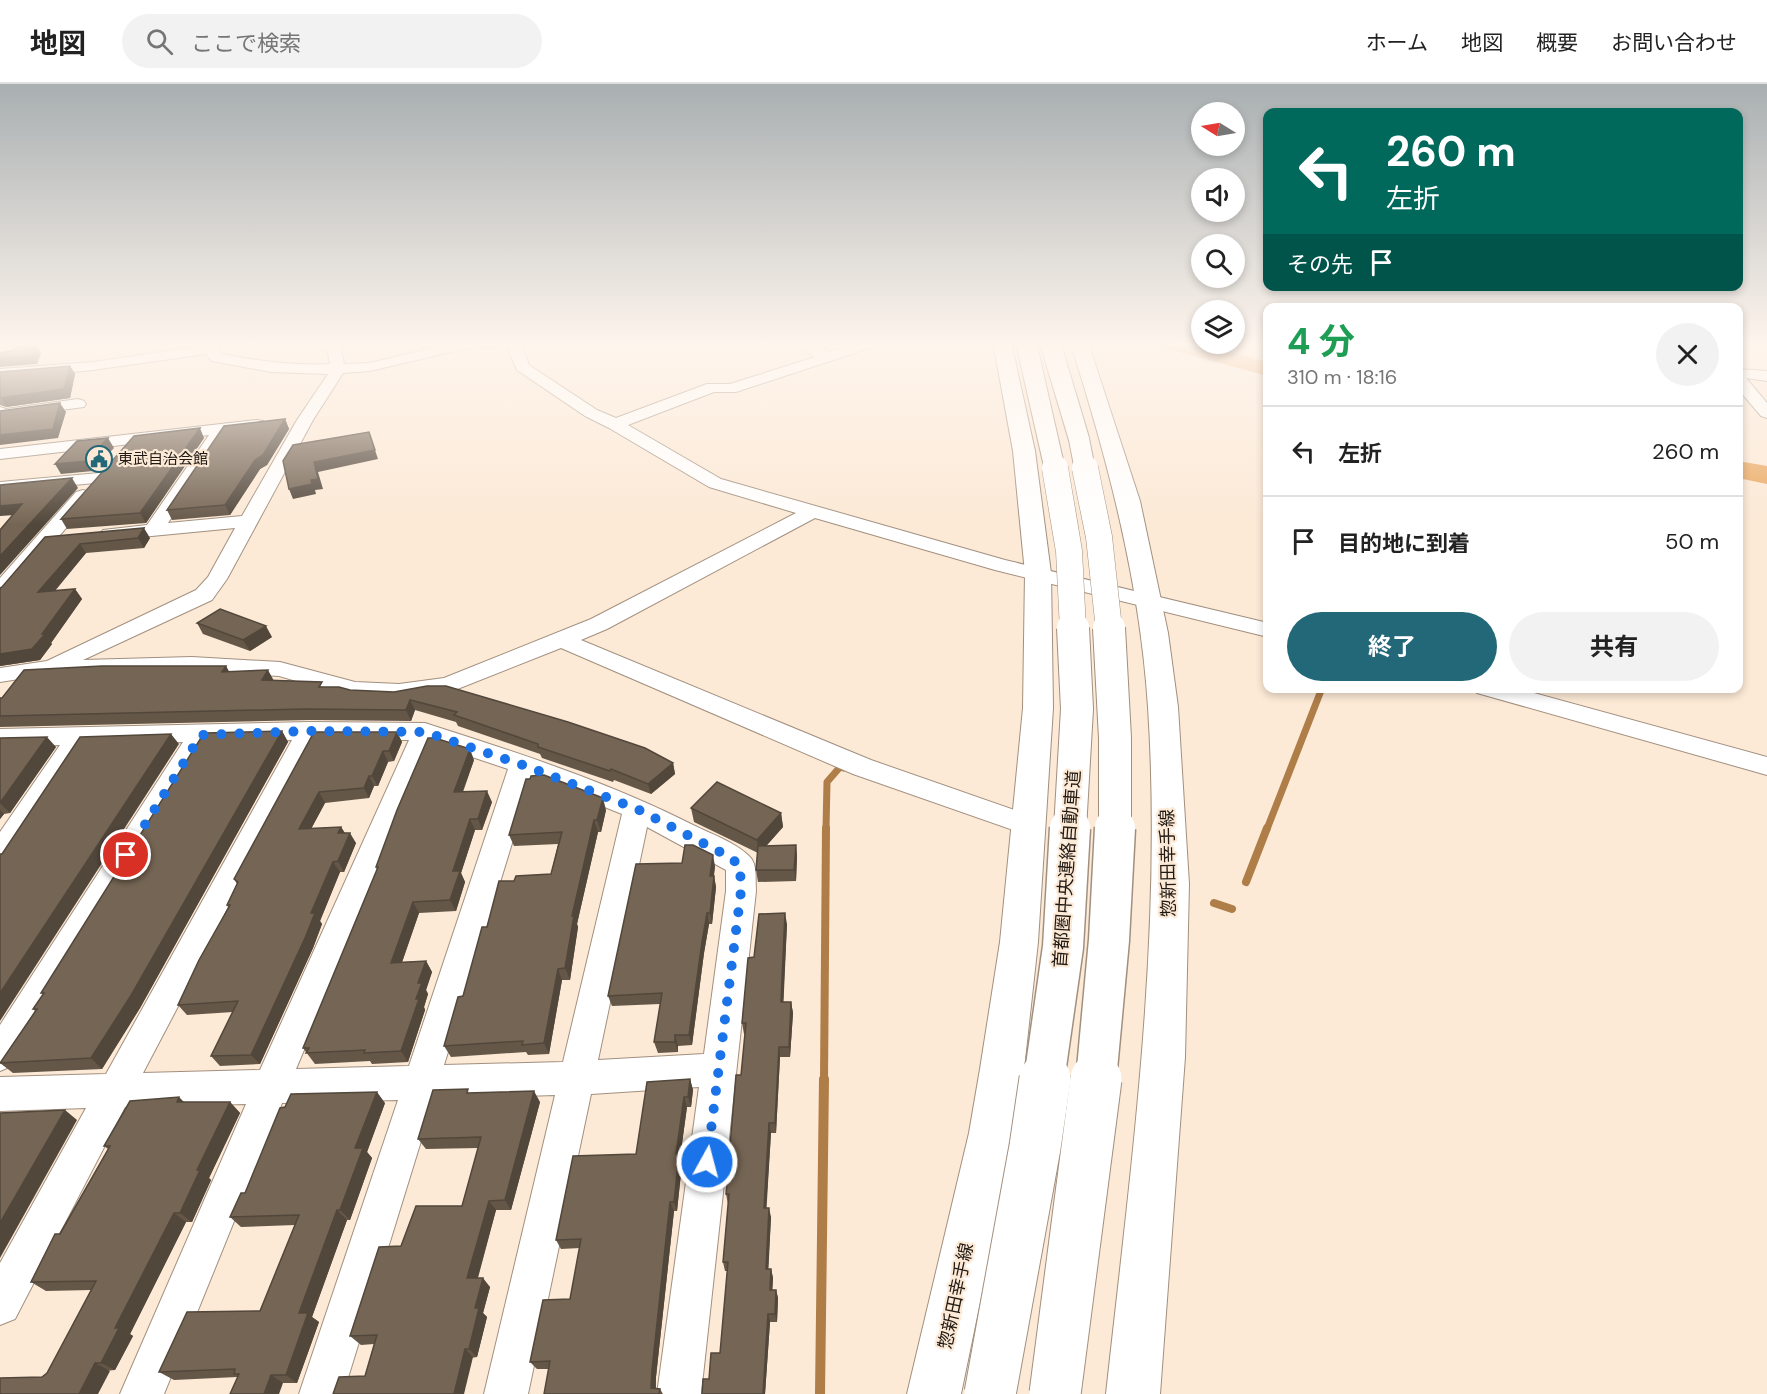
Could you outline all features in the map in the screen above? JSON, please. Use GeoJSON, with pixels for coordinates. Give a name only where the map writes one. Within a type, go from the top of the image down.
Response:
{"type":"FeatureCollection","features":[{"type":"Feature","properties":{"kind":"highway","name":"首都圏中央連絡自動車道"},"geometry":{"type":"LineString","coordinates":[[990,1394],[1035,1147],[1064,947],[1076,720],[1069,551],[1055,467],[1040,403]]}},
{"type":"Feature","properties":{"kind":"highway"},"geometry":{"type":"LineString","coordinates":[[1055,1394],[1069,1303],[1110,954],[1116,776],[1113,646],[1102,555],[1083,457],[1068,403]]}},
{"type":"Feature","properties":{"kind":"main road","name":"惣新田幸手線"},"geometry":{"type":"LineString","coordinates":[[934,1394],[992,1133],[1019,942],[1030,826],[1038,708],[1038,573],[1024,451],[1013,403]]}},
{"type":"Feature","properties":{"kind":"main road","name":"惣新田幸手線"},"geometry":{"type":"LineString","coordinates":[[1099,403],[1128,501],[1148,600],[1163,707],[1171,884],[1164,1057],[1154,1186],[1133,1394]]}},
{"type":"Feature","properties":{"kind":"street"},"geometry":{"type":"LineString","coordinates":[[0,412],[3,414],[80,406],[81,403]]}},
{"type":"Feature","properties":{"kind":"street"},"geometry":{"type":"LineString","coordinates":[[45,668],[204,595],[217,579],[316,403]]}},
{"type":"Feature","properties":{"kind":"street"},"geometry":{"type":"LineString","coordinates":[[576,403],[715,483],[1002,566],[1263,629]]}},
{"type":"Feature","properties":{"kind":"street"},"geometry":{"type":"LineString","coordinates":[[615,424],[670,403]]}},
{"type":"Feature","properties":{"kind":"street"},"geometry":{"type":"LineString","coordinates":[[0,454],[135,437],[305,420]]}},
{"type":"Feature","properties":{"kind":"street"},"geometry":{"type":"LineString","coordinates":[[153,530],[221,429]]}},
{"type":"Feature","properties":{"kind":"street"},"geometry":{"type":"LineString","coordinates":[[0,591],[135,437]]}},
{"type":"Feature","properties":{"kind":"street"},"geometry":{"type":"LineString","coordinates":[[0,487],[99,478]]}},
{"type":"Feature","properties":{"kind":"street"},"geometry":{"type":"LineString","coordinates":[[0,701],[11,674],[45,668],[192,664],[280,669],[355,690],[386,691],[447,685],[482,673],[609,619],[812,512]]}},
{"type":"Feature","properties":{"kind":"street"},"geometry":{"type":"LineString","coordinates":[[44,540],[249,521]]}},
{"type":"Feature","properties":{"kind":"street"},"geometry":{"type":"LineString","coordinates":[[562,640],[862,767],[1030,826]]}},
{"type":"Feature","properties":{"kind":"street"},"geometry":{"type":"LineString","coordinates":[[366,732],[386,691]]}},
{"type":"Feature","properties":{"kind":"street"},"geometry":{"type":"LineString","coordinates":[[1504,693],[1767,766]]}},
{"type":"Feature","properties":{"kind":"street"},"geometry":{"type":"LineString","coordinates":[[0,1304],[310,731]]}},
{"type":"Feature","properties":{"kind":"street"},"geometry":{"type":"LineString","coordinates":[[0,738],[310,731],[425,732],[523,765],[637,809],[724,854],[740,865],[741,891],[679,1394]]}},
{"type":"Feature","properties":{"kind":"street"},"geometry":{"type":"LineString","coordinates":[[142,1394],[425,732]]}},
{"type":"Feature","properties":{"kind":"street"},"geometry":{"type":"LineString","coordinates":[[0,1055],[201,735]]}},
{"type":"Feature","properties":{"kind":"street"},"geometry":{"type":"LineString","coordinates":[[0,855],[78,738]]}},
{"type":"Feature","properties":{"kind":"street"},"geometry":{"type":"LineString","coordinates":[[321,1394],[523,765]]}},
{"type":"Feature","properties":{"kind":"street"},"geometry":{"type":"LineString","coordinates":[[506,1394],[637,809]]}},
{"type":"Feature","properties":{"kind":"street"},"geometry":{"type":"LineString","coordinates":[[0,1094],[577,1078],[718,1069]]}},
{"type":"Feature","properties":{"kind":"building"},"geometry":{"type":"Polygon","coordinates":[[[60,403],[53,429],[0,435],[0,411],[60,403]]]}},
{"type":"Feature","properties":{"kind":"building"},"geometry":{"type":"Polygon","coordinates":[[[285,419],[263,455],[255,460],[225,505],[167,510],[224,426],[285,419]]]}},
{"type":"Feature","properties":{"kind":"building"},"geometry":{"type":"Polygon","coordinates":[[[200,428],[140,513],[61,519],[134,436],[200,428]]]}},
{"type":"Feature","properties":{"kind":"building"},"geometry":{"type":"Polygon","coordinates":[[[369,432],[375,450],[314,462],[318,479],[311,480],[312,484],[289,489],[283,461],[293,445],[369,432]]]}},
{"type":"Feature","properties":{"kind":"building"},"geometry":{"type":"Polygon","coordinates":[[[108,438],[87,461],[55,464],[77,441],[108,438]]]}},
{"type":"Feature","properties":{"kind":"building"},"geometry":{"type":"Polygon","coordinates":[[[72,478],[0,556],[0,530],[22,504],[0,506],[0,485],[72,478]]]}},
{"type":"Feature","properties":{"kind":"building"},"geometry":{"type":"Polygon","coordinates":[[[144,528],[138,538],[80,544],[38,592],[75,589],[42,634],[45,634],[32,649],[0,654],[0,588],[45,537],[144,528]]]}},
{"type":"Feature","properties":{"kind":"building"},"geometry":{"type":"Polygon","coordinates":[[[220,609],[266,626],[243,640],[197,623],[220,609]]]}},
{"type":"Feature","properties":{"kind":"building"},"geometry":{"type":"Polygon","coordinates":[[[102,666],[226,666],[222,672],[268,670],[262,680],[322,682],[319,687],[339,687],[350,690],[394,692],[427,686],[446,686],[568,722],[645,748],[673,763],[648,784],[611,769],[610,771],[538,747],[538,744],[454,715],[457,712],[410,700],[406,710],[304,709],[0,716],[0,698],[24,670],[102,666]]]}},
{"type":"Feature","properties":{"kind":"building"},"geometry":{"type":"Polygon","coordinates":[[[282,731],[130,997],[91,1058],[0,1063],[37,1009],[33,1009],[44,993],[41,993],[204,733],[282,731]]]}},
{"type":"Feature","properties":{"kind":"building"},"geometry":{"type":"Polygon","coordinates":[[[314,732],[397,732],[389,751],[383,751],[364,788],[319,792],[299,829],[341,827],[338,833],[350,833],[338,861],[333,862],[311,913],[315,913],[305,938],[251,1055],[211,1056],[238,1001],[178,1005],[199,960],[230,905],[227,905],[238,882],[234,879],[314,732]]]}},
{"type":"Feature","properties":{"kind":"building"},"geometry":{"type":"Polygon","coordinates":[[[171,734],[0,993],[0,854],[80,737],[171,734]]]}},
{"type":"Feature","properties":{"kind":"building"},"geometry":{"type":"Polygon","coordinates":[[[47,737],[0,803],[0,738],[47,737]]]}},
{"type":"Feature","properties":{"kind":"building"},"geometry":{"type":"Polygon","coordinates":[[[428,738],[470,749],[454,792],[487,791],[478,819],[470,819],[453,871],[460,871],[450,900],[413,902],[391,963],[426,961],[418,983],[422,983],[416,999],[419,999],[401,1051],[306,1053],[309,1048],[303,1048],[378,867],[376,867],[397,810],[428,738]]]}},
{"type":"Feature","properties":{"kind":"building"},"geometry":{"type":"Polygon","coordinates":[[[544,775],[603,798],[597,820],[594,820],[572,916],[574,916],[565,968],[558,969],[544,1043],[522,1045],[523,1041],[444,1046],[458,997],[463,996],[482,927],[487,927],[499,881],[514,881],[516,876],[551,874],[562,832],[509,835],[526,779],[530,779],[531,776],[544,775]]]}},
{"type":"Feature","properties":{"kind":"building"},"geometry":{"type":"Polygon","coordinates":[[[717,782],[781,813],[757,840],[691,808],[717,782]]]}},
{"type":"Feature","properties":{"kind":"building"},"geometry":{"type":"Polygon","coordinates":[[[685,845],[693,845],[713,855],[710,876],[714,876],[710,913],[707,913],[702,942],[689,1035],[675,1035],[675,1042],[654,1042],[662,993],[608,996],[636,864],[682,863],[685,845]]]}},
{"type":"Feature","properties":{"kind":"building"},"geometry":{"type":"Polygon","coordinates":[[[796,845],[794,870],[756,870],[758,846],[796,845]]]}},
{"type":"Feature","properties":{"kind":"building"},"geometry":{"type":"Polygon","coordinates":[[[785,913],[781,1002],[791,1002],[789,1047],[779,1047],[775,1123],[769,1123],[764,1208],[769,1208],[766,1269],[771,1269],[770,1290],[776,1290],[775,1314],[768,1314],[763,1394],[702,1394],[703,1379],[709,1379],[711,1353],[720,1353],[728,1262],[723,1262],[729,1194],[726,1194],[736,1075],[741,1075],[746,1023],[742,1023],[748,958],[754,957],[759,914],[785,913]]]}},
{"type":"Feature","properties":{"kind":"building"},"geometry":{"type":"Polygon","coordinates":[[[690,1079],[688,1097],[684,1097],[676,1154],[679,1154],[674,1202],[670,1202],[652,1370],[651,1388],[660,1389],[659,1394],[544,1394],[550,1361],[530,1362],[543,1300],[570,1299],[581,1239],[556,1240],[573,1156],[636,1154],[647,1082],[690,1079]]]}},
{"type":"Feature","properties":{"kind":"building"},"geometry":{"type":"Polygon","coordinates":[[[468,1089],[467,1093],[534,1091],[505,1200],[489,1201],[467,1278],[483,1278],[475,1308],[479,1308],[469,1349],[465,1349],[454,1394],[333,1394],[339,1377],[365,1376],[377,1335],[350,1336],[379,1247],[401,1246],[416,1206],[462,1206],[481,1137],[418,1139],[433,1090],[468,1089]]]}},
{"type":"Feature","properties":{"kind":"building"},"geometry":{"type":"Polygon","coordinates":[[[377,1092],[355,1148],[363,1148],[340,1210],[337,1210],[299,1313],[308,1313],[286,1375],[271,1375],[264,1394],[230,1394],[239,1374],[234,1374],[235,1369],[159,1372],[187,1312],[260,1311],[299,1215],[230,1217],[241,1193],[245,1193],[280,1108],[285,1107],[291,1094],[377,1092]]]}},
{"type":"Feature","properties":{"kind":"building"},"geometry":{"type":"Polygon","coordinates":[[[179,1097],[177,1102],[230,1102],[197,1170],[200,1170],[180,1213],[174,1213],[115,1328],[119,1328],[101,1363],[95,1363],[79,1394],[0,1394],[0,1378],[42,1377],[47,1373],[96,1281],[31,1282],[55,1234],[60,1234],[110,1146],[104,1146],[130,1101],[179,1097]]]}},
{"type":"Feature","properties":{"kind":"building"},"geometry":{"type":"Polygon","coordinates":[[[65,1110],[0,1223],[0,1113],[65,1110]]]}},
{"type":"Feature","properties":{"kind":"waterway"},"geometry":{"type":"LineString","coordinates":[[1743,470],[1767,475]]}},
{"type":"Feature","properties":{"kind":"waterway"},"geometry":{"type":"LineString","coordinates":[[1267,829],[1320,693]]}},
{"type":"Feature","properties":{"kind":"waterway"},"geometry":{"type":"LineString","coordinates":[[826,829],[827,782],[840,767],[844,768]]}},
{"type":"Feature","properties":{"kind":"waterway"},"geometry":{"type":"LineString","coordinates":[[824,1080],[826,828]]}},
{"type":"Feature","properties":{"kind":"waterway"},"geometry":{"type":"LineString","coordinates":[[1246,882],[1267,828]]}},
{"type":"Feature","properties":{"kind":"waterway"},"geometry":{"type":"LineString","coordinates":[[1214,903],[1232,909]]}},
{"type":"Feature","properties":{"kind":"waterway"},"geometry":{"type":"LineString","coordinates":[[820,1394],[824,1079]]}},
{"type":"Feature","properties":{"kind":"place","name":"東武自治会館"},"geometry":{"type":"Point","coordinates":[99,459]}},
{"type":"Feature","properties":{"kind":"route"},"geometry":{"type":"LineString","coordinates":[[126,855],[201,735],[310,731],[425,732],[523,765],[637,809],[724,854],[740,865],[741,891],[707,1162]]}}]}
